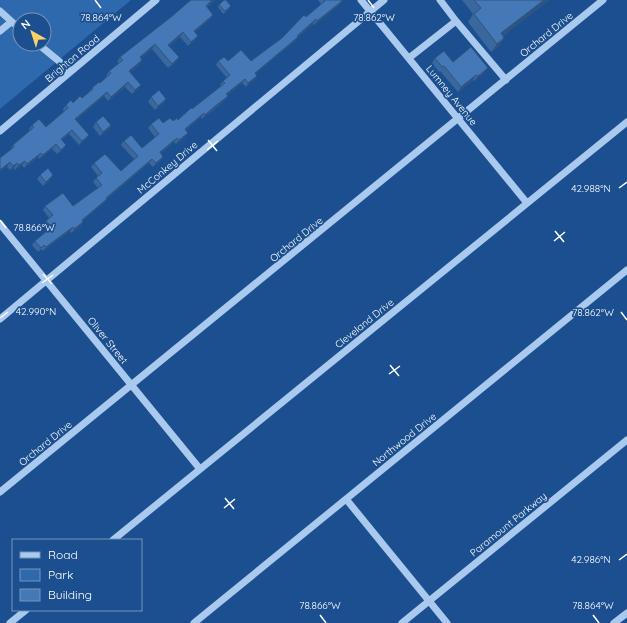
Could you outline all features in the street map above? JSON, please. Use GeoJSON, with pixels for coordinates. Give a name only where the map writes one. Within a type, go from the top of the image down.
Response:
{"type":"FeatureCollection","features":[{"type":"Feature","properties":{"kind":"street","name":"Brighton Road"},"geometry":{"type":"LineString","coordinates":[[0,131],[156,0]]}},
{"type":"Feature","properties":{"kind":"street","name":"Lumney Avenue"},"geometry":{"type":"LineString","coordinates":[[361,0],[527,203]]}},
{"type":"Feature","properties":{"kind":"street","name":"McConkey Drive"},"geometry":{"type":"LineString","coordinates":[[0,319],[384,0]]}},
{"type":"Feature","properties":{"kind":"street"},"geometry":{"type":"LineString","coordinates":[[440,0],[506,80]]}},
{"type":"Feature","properties":{"kind":"street","name":"Orchard Drive"},"geometry":{"type":"LineString","coordinates":[[0,492],[132,386],[603,0]]}},
{"type":"Feature","properties":{"kind":"street"},"geometry":{"type":"LineString","coordinates":[[0,11],[11,22],[0,31]]}},
{"type":"Feature","properties":{"kind":"street"},"geometry":{"type":"LineString","coordinates":[[408,58],[456,21]]}},
{"type":"Feature","properties":{"kind":"street"},"geometry":{"type":"LineString","coordinates":[[48,52],[72,71]]}},
{"type":"Feature","properties":{"kind":"street","name":"Cleveland Drive"},"geometry":{"type":"LineString","coordinates":[[114,539],[627,122]]}},
{"type":"Feature","properties":{"kind":"street","name":"Oliver Street"},"geometry":{"type":"LineString","coordinates":[[0,224],[200,469]]}},
{"type":"Feature","properties":{"kind":"street","name":"Northwood Drive"},"geometry":{"type":"LineString","coordinates":[[194,623],[627,270]]}},
{"type":"Feature","properties":{"kind":"street","name":"Paramount Parkway"},"geometry":{"type":"LineString","coordinates":[[402,623],[627,440]]}},
{"type":"Feature","properties":{"kind":"street"},"geometry":{"type":"LineString","coordinates":[[346,500],[447,623]]}},
{"type":"Feature","properties":{"kind":"street"},"geometry":{"type":"LineString","coordinates":[[10,623],[25,611]]}},
{"type":"Feature","properties":{"kind":"street"},"geometry":{"type":"LineString","coordinates":[[614,623],[627,613]]}},
{"type":"Feature","properties":{"kind":"green space"},"geometry":{"type":"Polygon","coordinates":[[[0,0],[131,0],[0,109],[0,0]]]}},
{"type":"Feature","properties":{"kind":"building"},"geometry":{"type":"Polygon","coordinates":[[[191,0],[212,0],[206,6],[213,15],[194,31],[198,36],[191,42],[183,32],[168,45],[179,57],[172,64],[155,44],[140,57],[142,60],[129,71],[141,85],[135,90],[128,82],[111,97],[107,92],[75,119],[89,135],[82,141],[72,130],[61,139],[66,145],[61,150],[56,144],[43,155],[41,153],[27,164],[25,161],[19,165],[17,163],[13,166],[10,162],[0,170],[0,158],[14,147],[13,145],[34,127],[32,125],[39,119],[46,127],[68,108],[66,105],[71,100],[73,103],[80,96],[82,98],[111,73],[109,71],[123,60],[120,57],[191,0]]]}},
{"type":"Feature","properties":{"kind":"building"},"geometry":{"type":"Polygon","coordinates":[[[226,0],[231,6],[225,11],[219,5],[226,0]]]}},
{"type":"Feature","properties":{"kind":"building"},"geometry":{"type":"Polygon","coordinates":[[[324,0],[342,1],[317,21],[316,19],[297,36],[298,37],[255,73],[257,76],[248,83],[245,79],[226,94],[228,96],[185,129],[188,133],[179,140],[177,138],[160,152],[163,157],[156,163],[152,159],[106,198],[107,199],[82,220],[83,222],[74,229],[73,227],[46,247],[44,245],[41,248],[35,241],[52,227],[46,221],[53,215],[45,206],[63,193],[73,206],[102,185],[96,178],[102,173],[94,163],[105,154],[121,171],[138,156],[124,141],[131,135],[142,148],[159,134],[151,124],[159,118],[163,123],[170,118],[173,121],[177,118],[178,120],[191,108],[192,109],[225,83],[223,81],[230,75],[218,61],[224,57],[228,61],[241,50],[251,61],[282,38],[304,15],[306,17],[325,1],[324,0]]]}},
{"type":"Feature","properties":{"kind":"building"},"geometry":{"type":"Polygon","coordinates":[[[474,0],[544,0],[501,33],[504,38],[497,44],[474,14],[481,8],[474,0]]]}},
{"type":"Feature","properties":{"kind":"building"},"geometry":{"type":"Polygon","coordinates":[[[471,47],[488,68],[461,87],[444,66],[442,67],[435,58],[444,51],[453,62],[471,47]]]}},
{"type":"Feature","properties":{"kind":"building"},"geometry":{"type":"Polygon","coordinates":[[[159,90],[166,99],[158,106],[151,97],[159,90]]]}},
{"type":"Feature","properties":{"kind":"building"},"geometry":{"type":"Polygon","coordinates":[[[103,116],[111,125],[103,132],[96,122],[103,116]]]}},
{"type":"Feature","properties":{"kind":"building"},"geometry":{"type":"Polygon","coordinates":[[[48,168],[53,175],[46,182],[40,175],[48,168]]]}}]}
